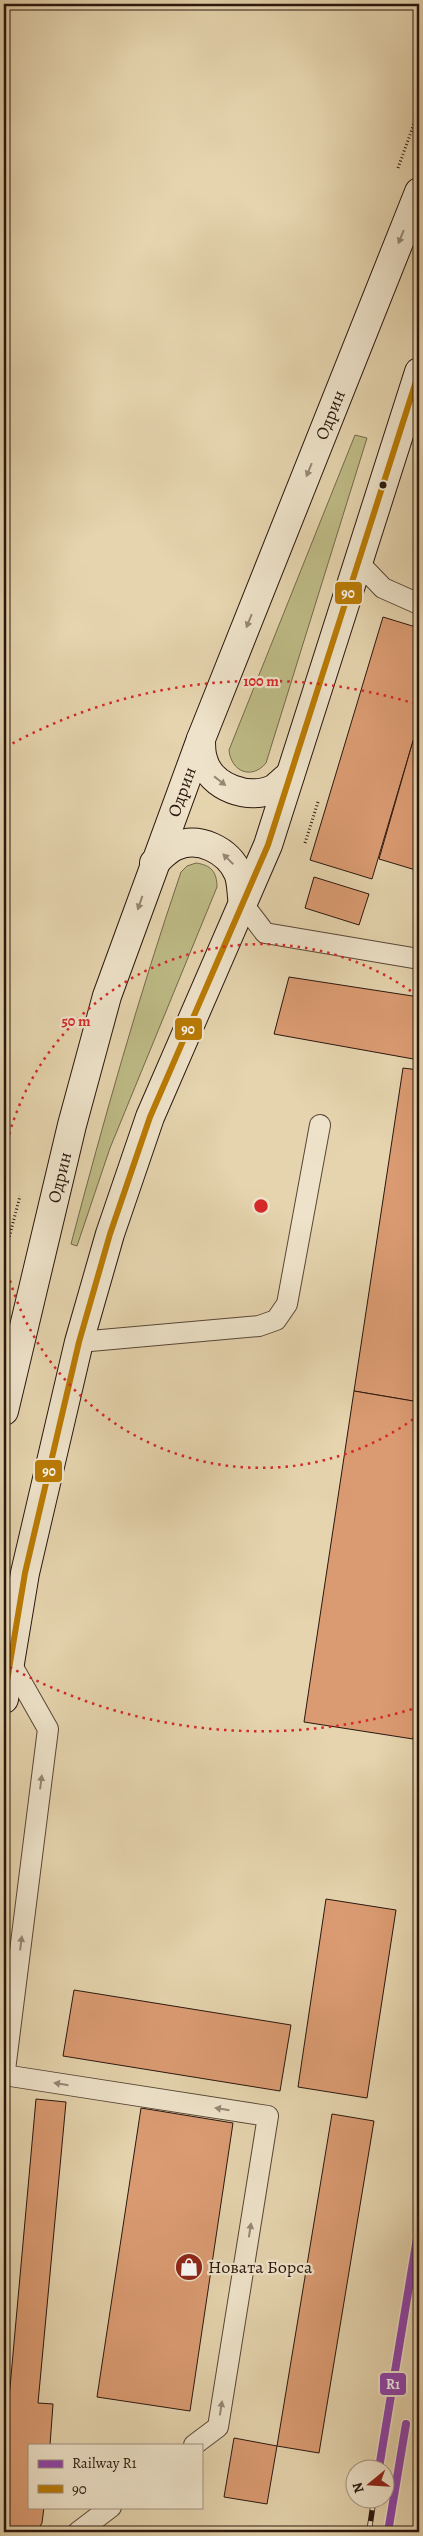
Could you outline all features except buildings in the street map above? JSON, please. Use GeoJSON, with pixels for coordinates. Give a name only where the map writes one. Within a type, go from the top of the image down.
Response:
{"type":"FeatureCollection","features":[{"type":"Feature","properties":{"kind":"main road","name":"Одрин"},"geometry":{"type":"LineString","coordinates":[[4,1411],[72,1125],[107,996],[154,863],[201,739],[419,192]]}},
{"type":"Feature","properties":{"kind":"main road"},"geometry":{"type":"LineString","coordinates":[[4,1699],[25,1573],[79,1342],[110,1234],[150,1117],[268,845],[314,705],[357,561],[419,372]]}},
{"type":"Feature","properties":{"kind":"main road"},"geometry":{"type":"LineString","coordinates":[[201,739],[203,760],[214,778],[232,790],[253,794],[274,788],[290,775]]}},
{"type":"Feature","properties":{"kind":"main road"},"geometry":{"type":"LineString","coordinates":[[154,863],[175,846],[190,843],[214,847],[232,861],[239,875],[242,904]]}},
{"type":"Feature","properties":{"kind":"lane"},"geometry":{"type":"LineString","coordinates":[[357,561],[383,588],[419,604]]}},
{"type":"Feature","properties":{"kind":"lane"},"geometry":{"type":"LineString","coordinates":[[242,904],[265,933],[419,959]]}},
{"type":"Feature","properties":{"kind":"lane"},"geometry":{"type":"LineString","coordinates":[[79,1342],[259,1326],[276,1320],[287,1304],[320,1125]]}},
{"type":"Feature","properties":{"kind":"lane"},"geometry":{"type":"LineString","coordinates":[[10,1662],[48,1729],[4,2077],[268,2116],[218,2427],[195,2444]]}},
{"type":"Feature","properties":{"kind":"lane"},"geometry":{"type":"LineString","coordinates":[[78,2532],[110,2508]]}},
{"type":"Feature","properties":{"kind":"path"},"geometry":{"type":"LineString","coordinates":[[304,844],[320,798]]}},
{"type":"Feature","properties":{"kind":"shaded area"},"geometry":{"type":"Polygon","coordinates":[[[355,435],[367,438],[266,763],[255,771],[243,771],[234,764],[229,750],[355,435]]]}},
{"type":"Feature","properties":{"kind":"shaded area"},"geometry":{"type":"Polygon","coordinates":[[[196,863],[206,865],[212,870],[216,877],[217,887],[110,1148],[77,1246],[71,1244],[136,1011],[181,872],[187,866],[196,863]]]}},
{"type":"Feature","properties":{"kind":"railway"},"geometry":{"type":"LineString","coordinates":[[381,2458],[419,2226]]}},
{"type":"Feature","properties":{"kind":"railway"},"geometry":{"type":"LineString","coordinates":[[369,2532],[373,2508]]}},
{"type":"Feature","properties":{"kind":"rail line","name":"R1"},"geometry":{"type":"LineString","coordinates":[[381,2458],[419,2226]]}},
{"type":"Feature","properties":{"kind":"rail line","name":"R1"},"geometry":{"type":"LineString","coordinates":[[388,2532],[406,2424]]}},
{"type":"Feature","properties":{"kind":"transit line","name":"90"},"geometry":{"type":"LineString","coordinates":[[4,1699],[25,1573],[79,1342],[110,1234],[150,1117],[268,845],[419,372]]}},
{"type":"Feature","properties":{"kind":"place","name":"Новата Борса"},"geometry":{"type":"Point","coordinates":[189,2267]}}]}
